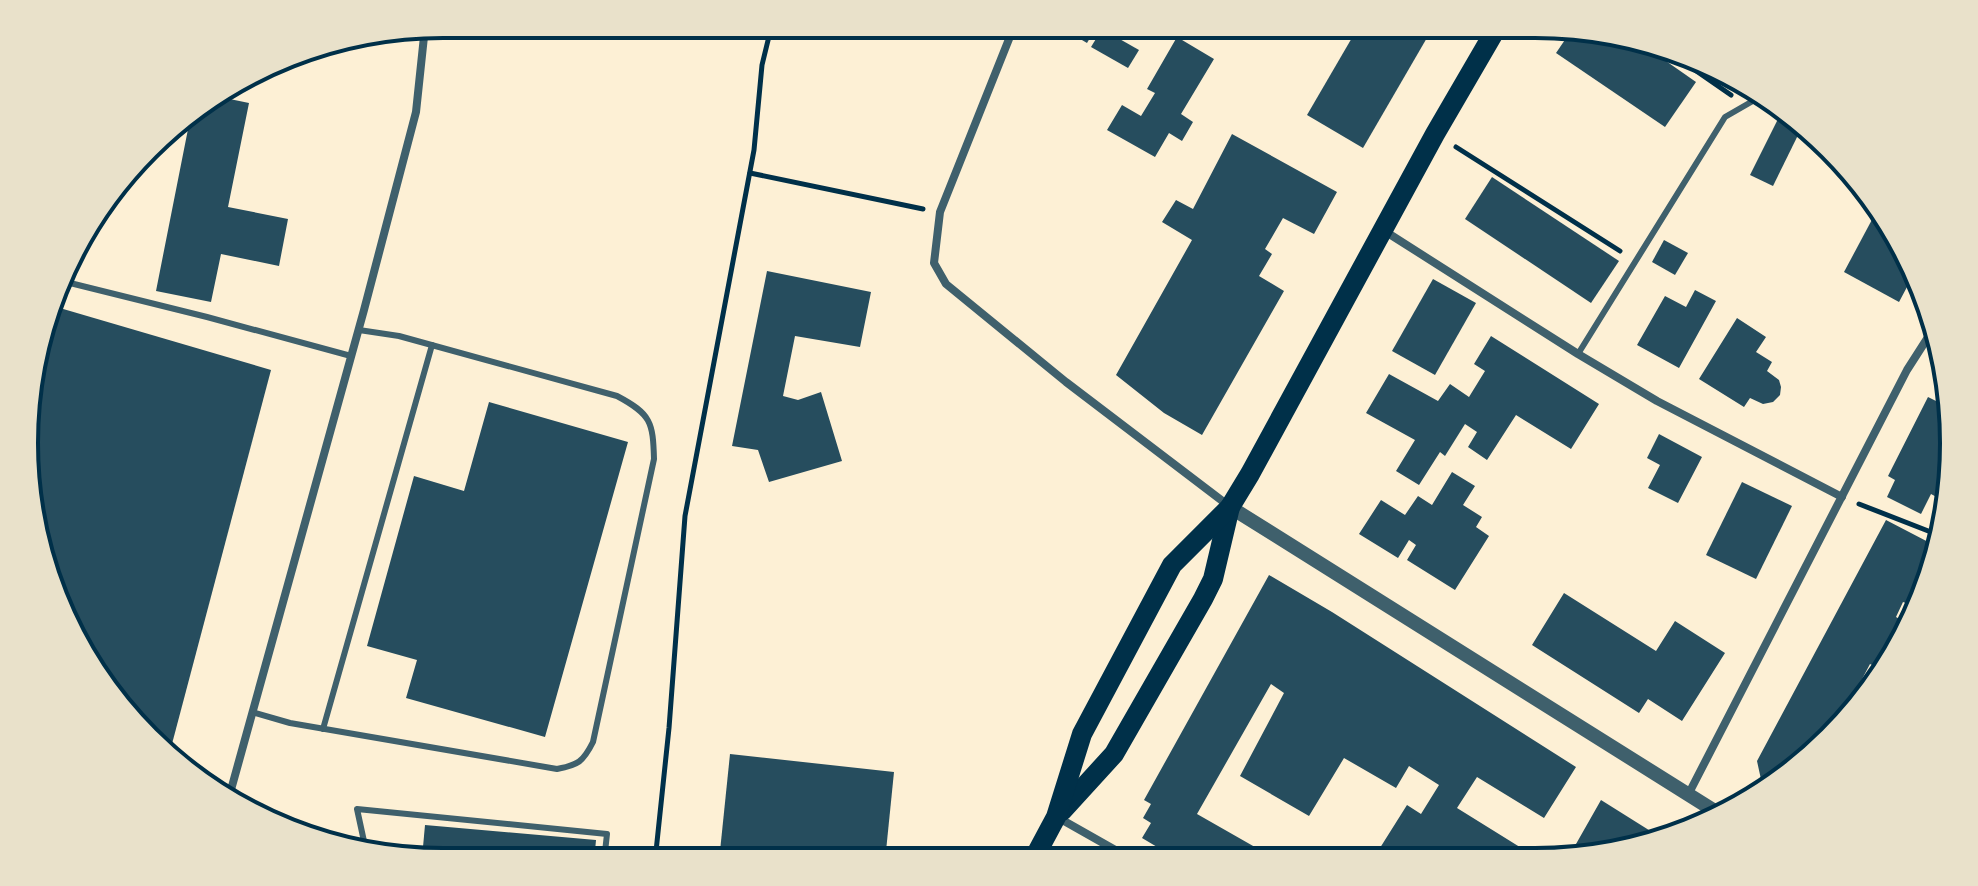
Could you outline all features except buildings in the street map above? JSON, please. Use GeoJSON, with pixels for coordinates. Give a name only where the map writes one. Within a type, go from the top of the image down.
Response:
{"type":"FeatureCollection","features":[{"type":"Feature","properties":{"kind":"main road"},"geometry":{"type":"LineString","coordinates":[[1039,848],[1056,817],[1082,734],[1172,565],[1230,507],[1250,474],[1382,229],[1491,38]]}},
{"type":"Feature","properties":{"kind":"main road"},"geometry":{"type":"LineString","coordinates":[[1056,817],[1114,754],[1203,599],[1213,579],[1230,507]]}},
{"type":"Feature","properties":{"kind":"street"},"geometry":{"type":"LineString","coordinates":[[1009,38],[940,212],[934,263],[946,284],[1078,391],[1230,507],[1710,808]]}},
{"type":"Feature","properties":{"kind":"street"},"geometry":{"type":"LineString","coordinates":[[231,788],[359,330],[416,112],[424,39]]}},
{"type":"Feature","properties":{"kind":"street"},"geometry":{"type":"LineString","coordinates":[[1382,229],[1657,401],[1842,497]]}},
{"type":"Feature","properties":{"kind":"street"},"geometry":{"type":"LineString","coordinates":[[1688,795],[1907,370],[1926,340]]}},
{"type":"Feature","properties":{"kind":"street"},"geometry":{"type":"LineString","coordinates":[[1056,817],[1112,848]]}},
{"type":"Feature","properties":{"kind":"lane"},"geometry":{"type":"LineString","coordinates":[[1578,354],[1725,117],[1752,101]]}},
{"type":"Feature","properties":{"kind":"lane"},"geometry":{"type":"LineString","coordinates":[[71,283],[351,356]]}},
{"type":"Feature","properties":{"kind":"lane"},"geometry":{"type":"LineString","coordinates":[[252,712],[290,723],[557,769],[575,766],[586,756],[593,742],[654,459],[653,433],[648,418],[636,406],[617,396],[399,336],[359,330]]}},
{"type":"Feature","properties":{"kind":"lane"},"geometry":{"type":"LineString","coordinates":[[323,729],[432,345]]}},
{"type":"Feature","properties":{"kind":"lane"},"geometry":{"type":"LineString","coordinates":[[364,840],[357,809],[607,834],[605,848]]}},
{"type":"Feature","properties":{"kind":"path"},"geometry":{"type":"LineString","coordinates":[[656,848],[685,516],[750,173],[762,65],[769,38]]}},
{"type":"Feature","properties":{"kind":"path"},"geometry":{"type":"LineString","coordinates":[[1701,74],[1746,105]]}},
{"type":"Feature","properties":{"kind":"path"},"geometry":{"type":"LineString","coordinates":[[1435,134],[1636,261]]}},
{"type":"Feature","properties":{"kind":"path"},"geometry":{"type":"LineString","coordinates":[[750,173],[940,212]]}},
{"type":"Feature","properties":{"kind":"path"},"geometry":{"type":"LineString","coordinates":[[1842,497],[1930,532]]}}]}
